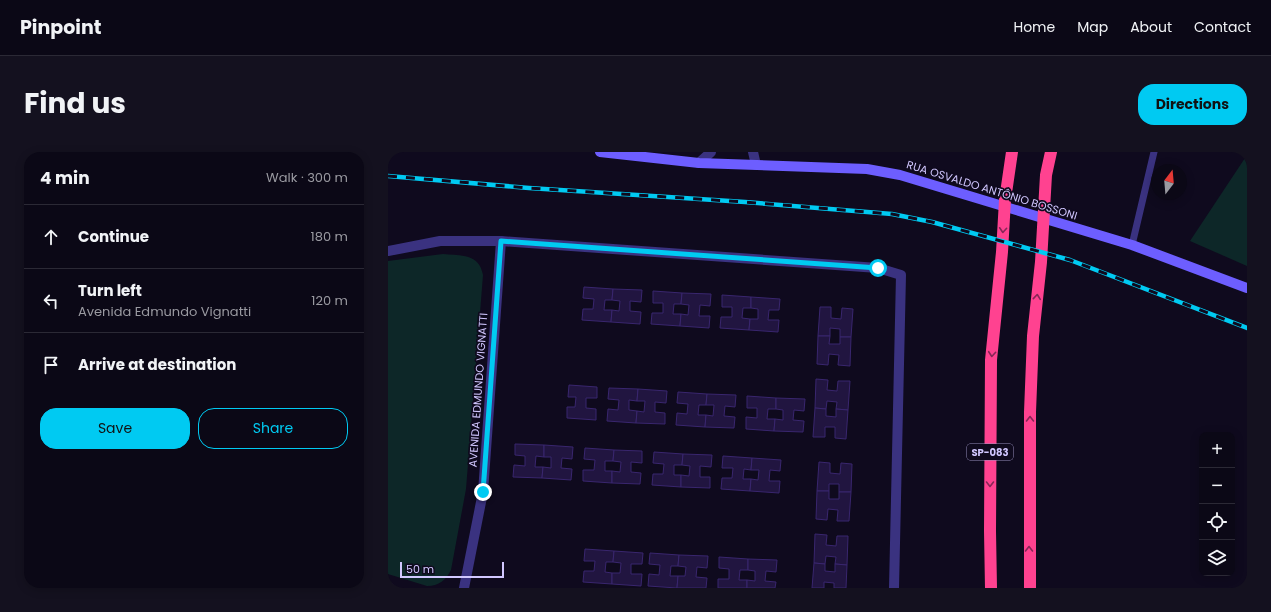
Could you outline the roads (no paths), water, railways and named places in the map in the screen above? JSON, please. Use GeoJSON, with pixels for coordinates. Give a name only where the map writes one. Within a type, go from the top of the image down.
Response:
{"type":"FeatureCollection","features":[{"type":"Feature","properties":{"kind":"highway"},"geometry":{"type":"LineString","coordinates":[[1030,588],[1030,419],[1033,336],[1041,262],[1046,174],[1051,152]]}},
{"type":"Feature","properties":{"kind":"highway","name":"SP-083"},"geometry":{"type":"LineString","coordinates":[[991,588],[991,360],[1002,252],[1005,200],[1011,158]]}},
{"type":"Feature","properties":{"kind":"street","name":"RUA OSVALDO ANTÔNIO BOSSONI"},"geometry":{"type":"LineString","coordinates":[[600,152],[699,163],[867,169],[900,175],[1132,245],[1247,288]]}},
{"type":"Feature","properties":{"kind":"street"},"geometry":{"type":"LineString","coordinates":[[699,163],[711,152]]}},
{"type":"Feature","properties":{"kind":"street"},"geometry":{"type":"LineString","coordinates":[[753,152],[756,165]]}},
{"type":"Feature","properties":{"kind":"street"},"geometry":{"type":"LineString","coordinates":[[388,251],[440,241],[501,241],[878,268],[901,275],[894,588]]}},
{"type":"Feature","properties":{"kind":"street","name":"AVENIDA EDMUNDO VIGNATTI"},"geometry":{"type":"LineString","coordinates":[[464,588],[483,492],[501,241]]}},
{"type":"Feature","properties":{"kind":"lane"},"geometry":{"type":"LineString","coordinates":[[1132,245],[1154,152]]}},
{"type":"Feature","properties":{"kind":"railway"},"geometry":{"type":"LineString","coordinates":[[388,176],[529,188],[745,202],[892,214],[932,222],[1070,260],[1247,328]]}}]}
